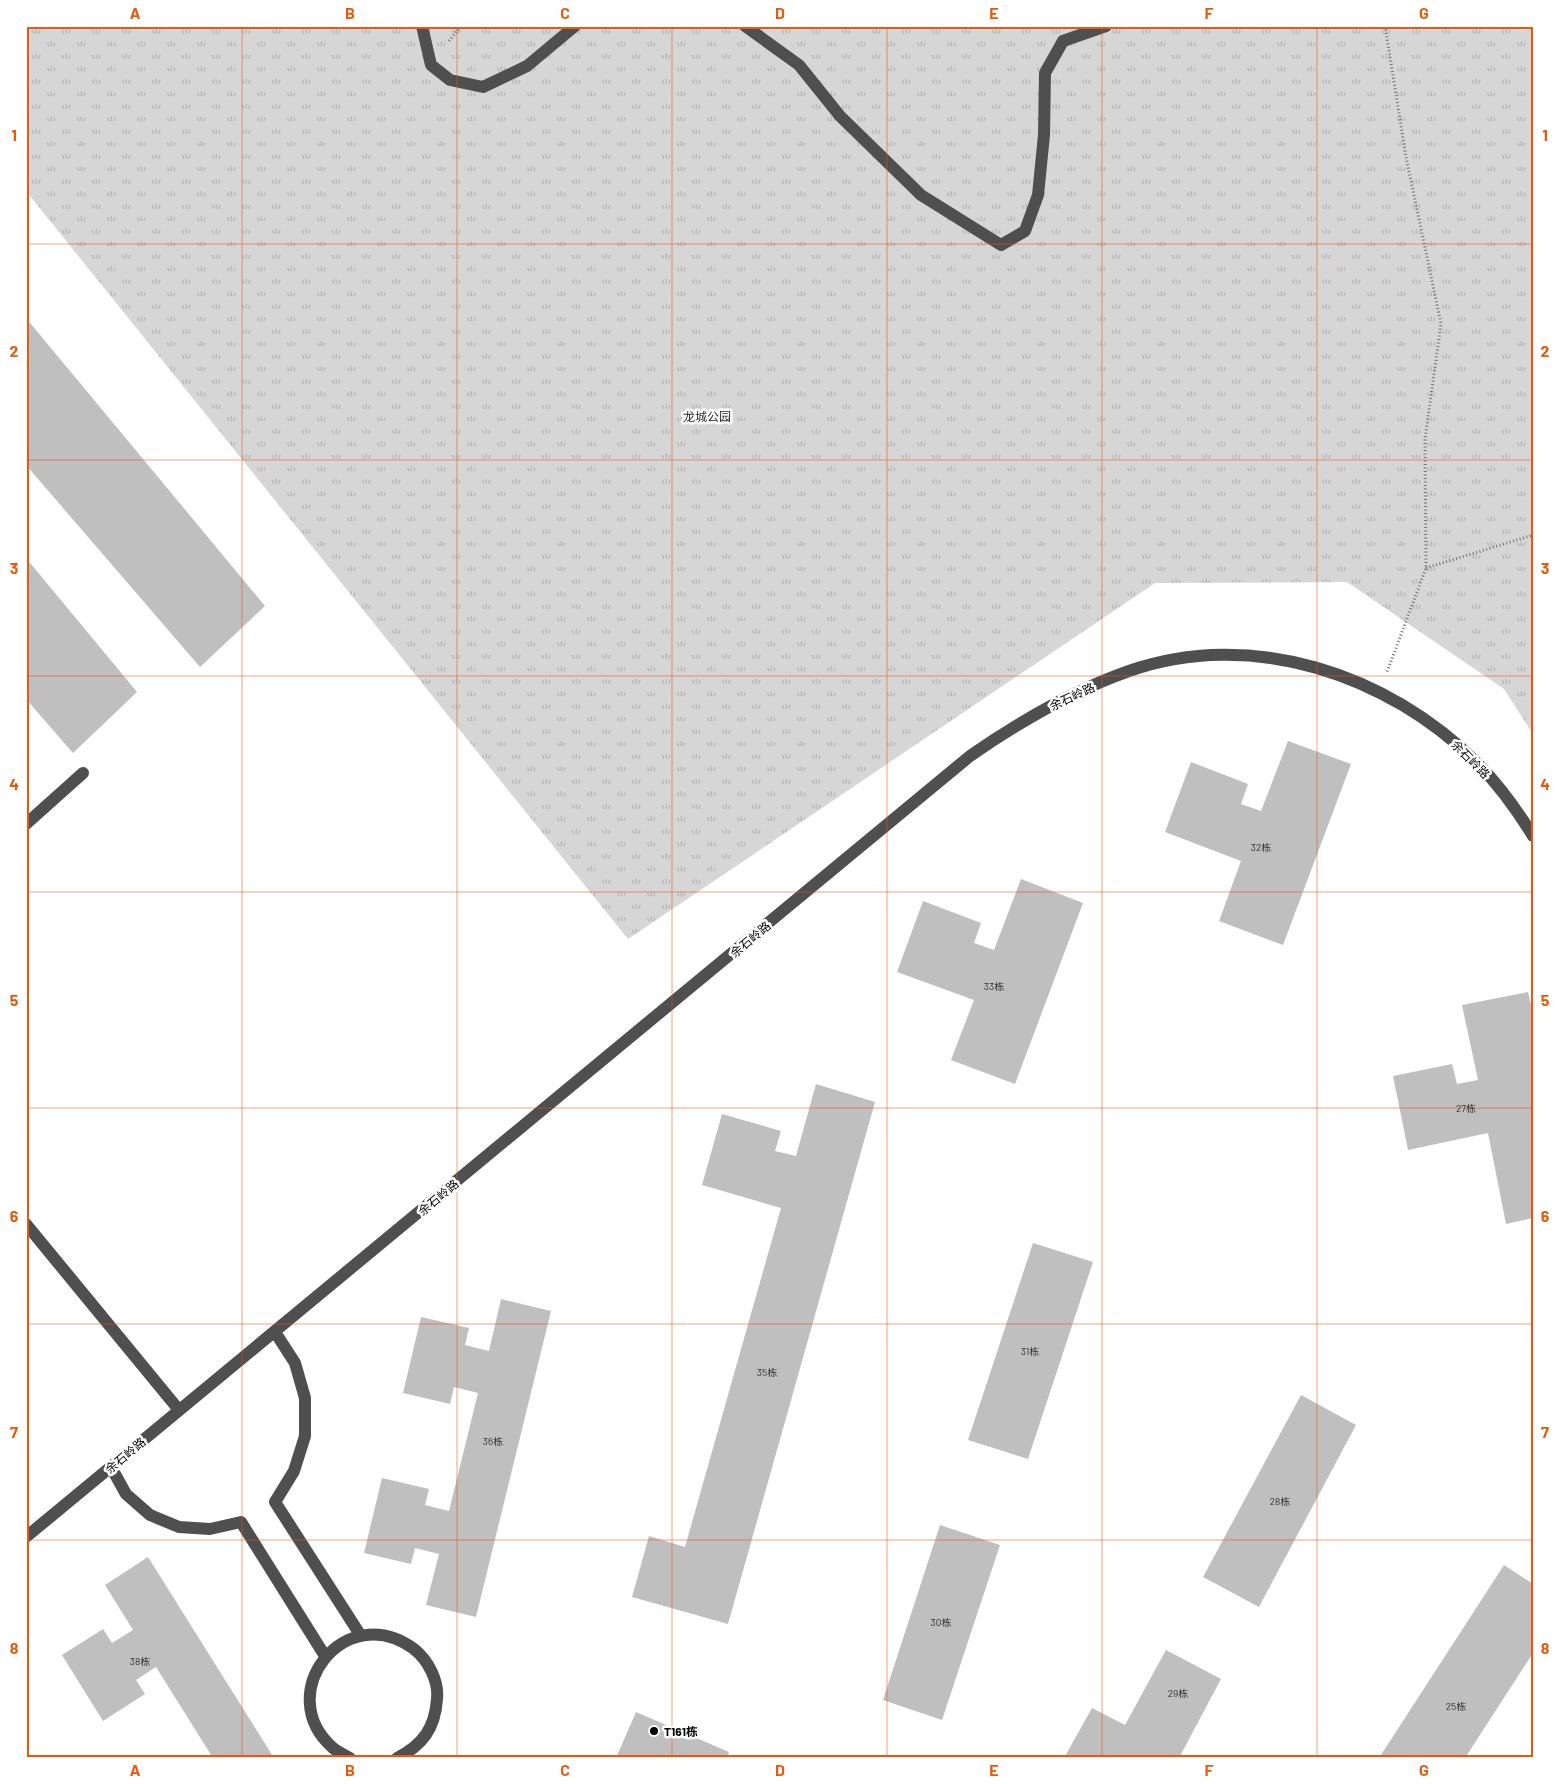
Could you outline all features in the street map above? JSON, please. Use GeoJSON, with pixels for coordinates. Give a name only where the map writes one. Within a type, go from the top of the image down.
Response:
{"type":"FeatureCollection","features":[{"type":"Feature","properties":{"kind":"street"},"geometry":{"type":"LineString","coordinates":[[422,26],[431,65],[450,80],[482,87],[527,66],[576,26]]}},
{"type":"Feature","properties":{"kind":"street"},"geometry":{"type":"LineString","coordinates":[[745,26],[799,65],[840,116],[922,195],[1001,245],[1025,231],[1038,195],[1044,135],[1045,73],[1063,41],[1106,26]]}},
{"type":"Feature","properties":{"kind":"street","name":"余石岭路"},"geometry":{"type":"LineString","coordinates":[[26,1537],[970,756],[1008,730],[1047,707],[1129,670],[1171,660],[1215,655],[1259,656],[1302,664],[1342,675],[1379,691],[1435,726],[1479,764],[1506,795],[1533,836]]}},
{"type":"Feature","properties":{"kind":"street"},"geometry":{"type":"LineString","coordinates":[[26,824],[83,773]]}},
{"type":"Feature","properties":{"kind":"street"},"geometry":{"type":"LineString","coordinates":[[26,1224],[179,1410]]}},
{"type":"Feature","properties":{"kind":"street"},"geometry":{"type":"LineString","coordinates":[[275,1332],[295,1363],[305,1398],[305,1436],[294,1471],[275,1502],[361,1636]]}},
{"type":"Feature","properties":{"kind":"street"},"geometry":{"type":"LineString","coordinates":[[111,1467],[126,1494],[150,1515],[164,1521],[179,1527],[210,1529],[241,1522],[325,1656]]}},
{"type":"Feature","properties":{"kind":"street"},"geometry":{"type":"LineString","coordinates":[[350,1758],[334,1749],[320,1734],[312,1715],[310,1694],[314,1674],[325,1656],[341,1643],[361,1636],[382,1634],[403,1641],[420,1654],[432,1672],[438,1693],[436,1714],[427,1734],[412,1750],[402,1757]]}},
{"type":"Feature","properties":{"kind":"path"},"geometry":{"type":"LineString","coordinates":[[1379,691],[1426,568],[1425,439],[1441,324],[1406,156],[1385,26]]}},
{"type":"Feature","properties":{"kind":"path"},"geometry":{"type":"LineString","coordinates":[[1426,568],[1533,535]]}},
{"type":"Feature","properties":{"kind":"green space","name":"龙城公园"},"geometry":{"type":"Polygon","coordinates":[[[26,26],[1533,26],[1533,734],[1504,689],[1347,582],[1155,583],[628,939],[26,191],[26,26]]]}},
{"type":"Feature","properties":{"kind":"building"},"geometry":{"type":"Polygon","coordinates":[[[26,318],[265,606],[200,667],[26,465],[26,318]]]}},
{"type":"Feature","properties":{"kind":"building"},"geometry":{"type":"Polygon","coordinates":[[[26,558],[137,692],[73,753],[26,699],[26,558]]]}},
{"type":"Feature","properties":{"kind":"building"},"geometry":{"type":"Polygon","coordinates":[[[1288,741],[1351,764],[1283,945],[1219,921],[1241,861],[1165,832],[1191,762],[1248,784],[1241,804],[1261,811],[1288,741]]]}},
{"type":"Feature","properties":{"kind":"building"},"geometry":{"type":"Polygon","coordinates":[[[1021,879],[1083,903],[1015,1084],[951,1060],[974,1000],[897,972],[923,901],[981,923],[974,943],[994,950],[1021,879]]]}},
{"type":"Feature","properties":{"kind":"building"},"geometry":{"type":"Polygon","coordinates":[[[1528,992],[1533,1013],[1533,1218],[1506,1224],[1488,1133],[1408,1150],[1393,1076],[1452,1064],[1457,1084],[1478,1080],[1462,1005],[1528,992]]]}},
{"type":"Feature","properties":{"kind":"building"},"geometry":{"type":"Polygon","coordinates":[[[816,1084],[875,1102],[728,1624],[632,1597],[649,1536],[685,1547],[781,1208],[702,1185],[722,1114],[781,1131],[775,1151],[796,1156],[816,1084]]]}},
{"type":"Feature","properties":{"kind":"building"},"geometry":{"type":"Polygon","coordinates":[[[1033,1243],[1093,1262],[1028,1459],[968,1440],[1033,1243]]]}},
{"type":"Feature","properties":{"kind":"building"},"geometry":{"type":"Polygon","coordinates":[[[501,1299],[551,1311],[476,1617],[426,1605],[439,1554],[415,1548],[411,1564],[364,1553],[382,1478],[429,1489],[425,1505],[449,1511],[478,1393],[454,1387],[450,1404],[403,1393],[421,1317],[469,1328],[465,1345],[489,1351],[501,1299]]]}},
{"type":"Feature","properties":{"kind":"building"},"geometry":{"type":"Polygon","coordinates":[[[1301,1395],[1356,1425],[1259,1607],[1203,1577],[1301,1395]]]}},
{"type":"Feature","properties":{"kind":"building"},"geometry":{"type":"Polygon","coordinates":[[[940,1525],[1000,1545],[942,1720],[883,1700],[940,1525]]]}},
{"type":"Feature","properties":{"kind":"building"},"geometry":{"type":"Polygon","coordinates":[[[148,1557],[274,1758],[213,1758],[156,1667],[136,1680],[145,1694],[103,1721],[62,1655],[103,1629],[112,1643],[133,1630],[105,1585],[148,1557]]]}},
{"type":"Feature","properties":{"kind":"building"},"geometry":{"type":"Polygon","coordinates":[[[1504,1565],[1533,1584],[1533,1653],[1465,1758],[1379,1758],[1504,1565]]]}},
{"type":"Feature","properties":{"kind":"building"},"geometry":{"type":"Polygon","coordinates":[[[1166,1650],[1221,1679],[1179,1758],[1064,1758],[1092,1708],[1125,1725],[1166,1650]]]}},
{"type":"Feature","properties":{"kind":"building","name":"T161栋"},"geometry":{"type":"Polygon","coordinates":[[[636,1712],[729,1752],[727,1758],[616,1758],[636,1712]]]}},
{"type":"Feature","properties":{"kind":"place","name":"T161栋"},"geometry":{"type":"Point","coordinates":[654,1731]}}]}
